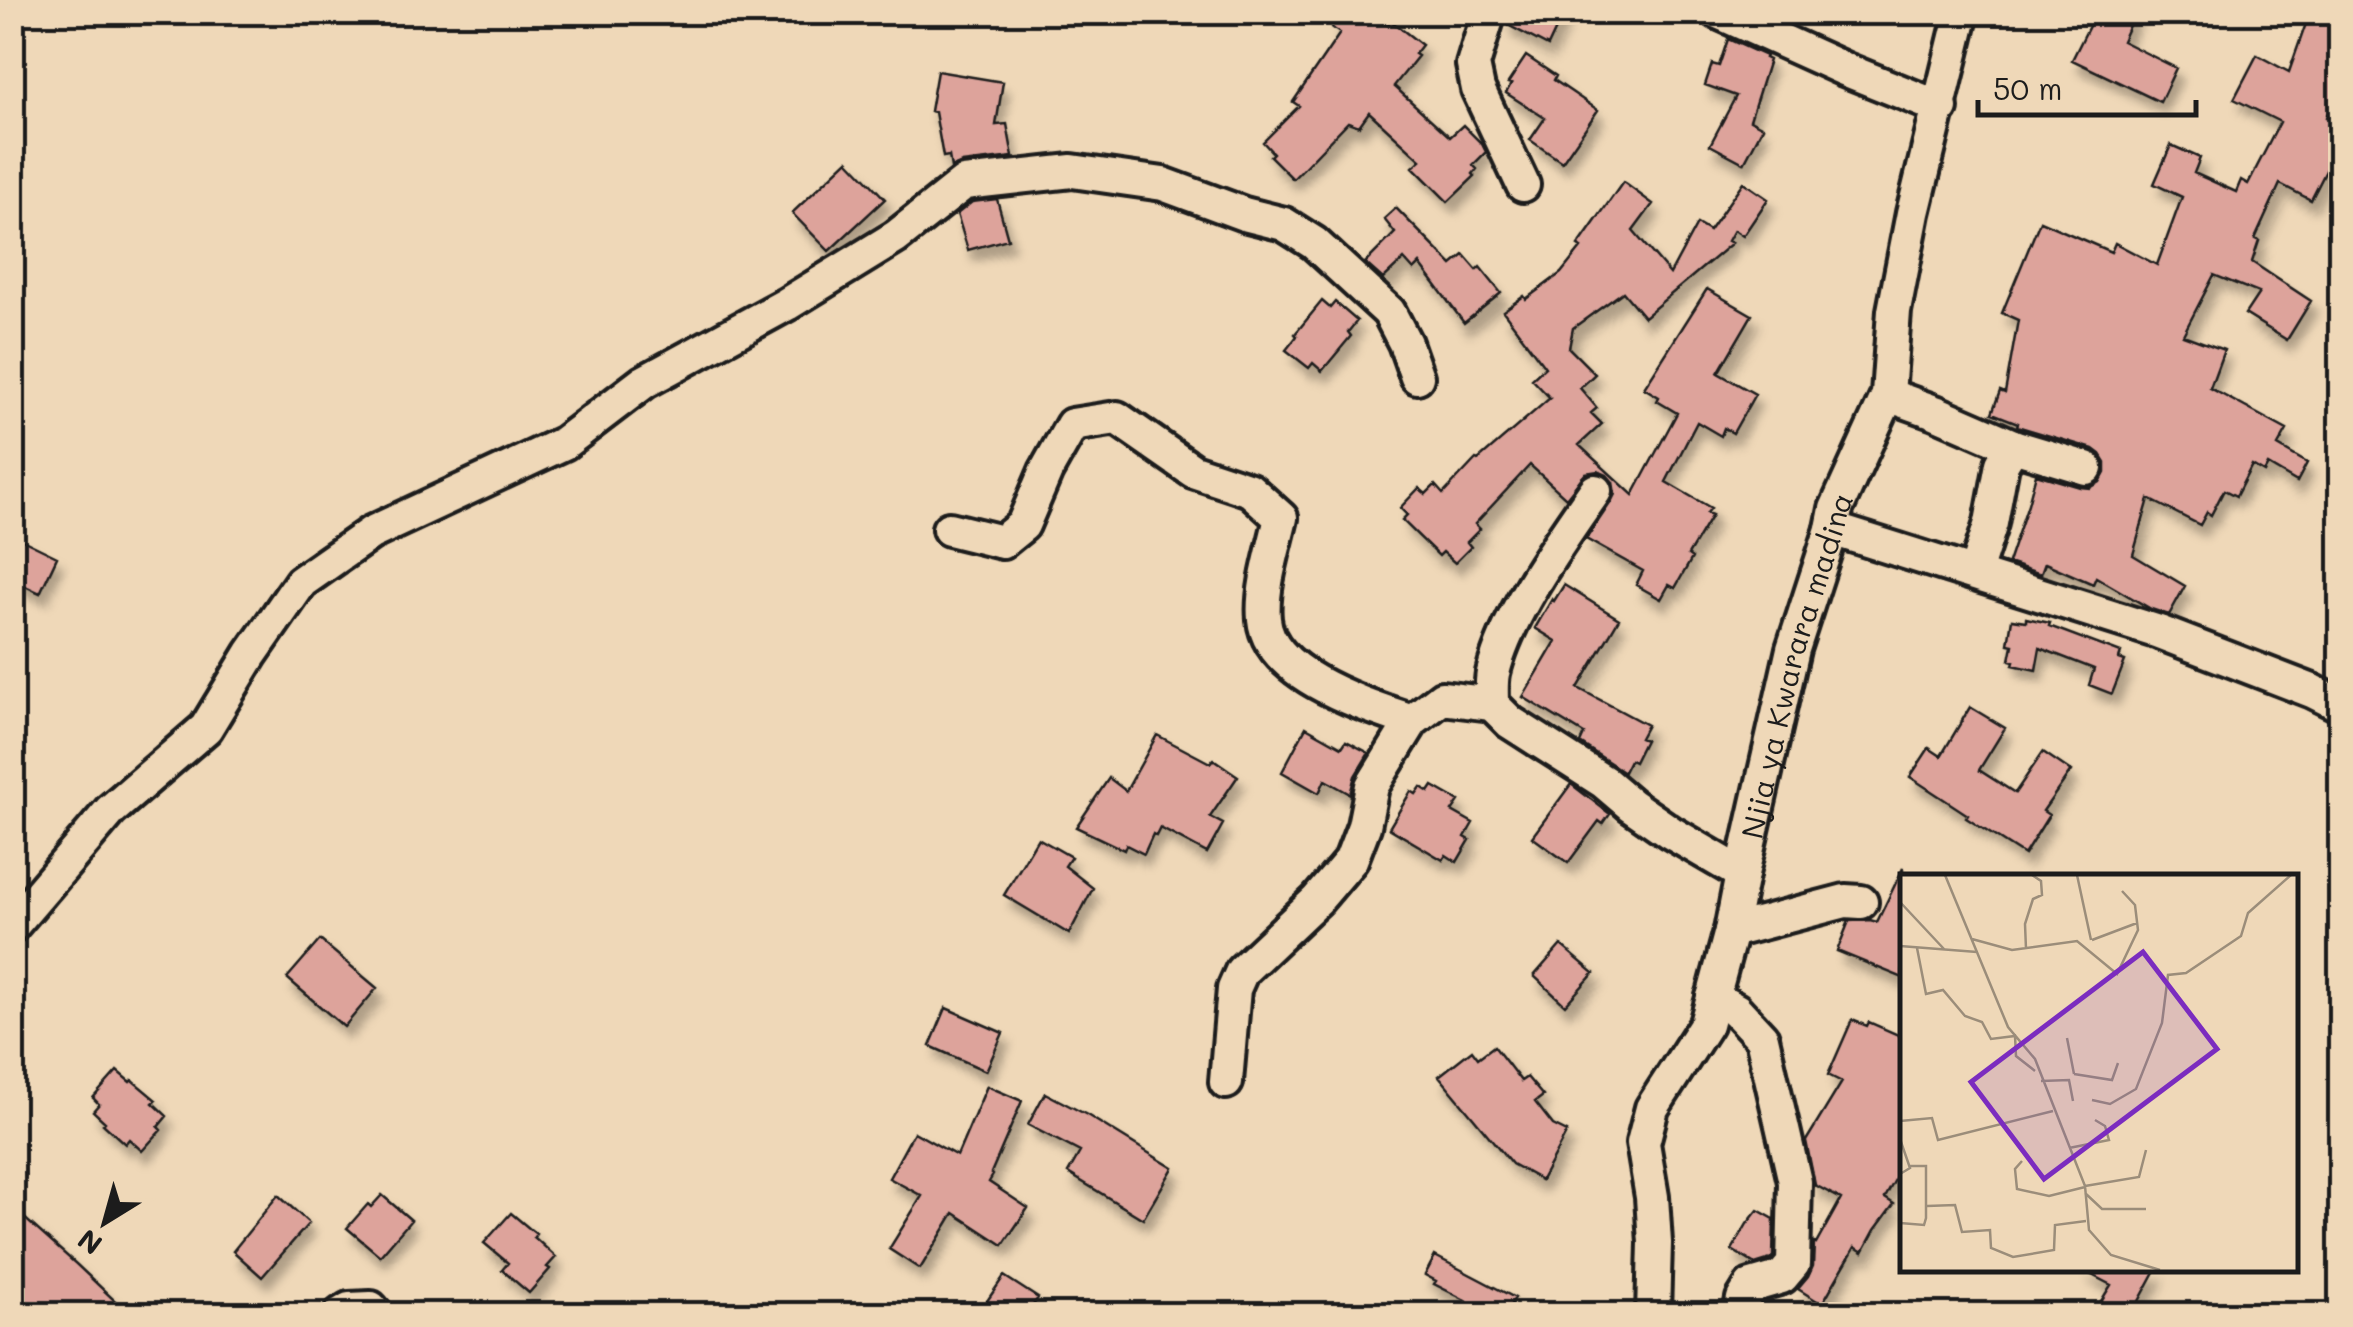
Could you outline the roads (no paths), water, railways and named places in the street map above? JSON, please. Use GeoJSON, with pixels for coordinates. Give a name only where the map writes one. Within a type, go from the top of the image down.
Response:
{"type":"FeatureCollection","features":[{"type":"Feature","properties":{"kind":"street"},"geometry":{"type":"LineString","coordinates":[[1489,12],[1473,65],[1478,90],[1522,185]]}},
{"type":"Feature","properties":{"kind":"street"},"geometry":{"type":"LineString","coordinates":[[1718,12],[1844,70],[1940,108]]}},
{"type":"Feature","properties":{"kind":"street","name":"Njia ya Kwarara madina"},"geometry":{"type":"LineString","coordinates":[[1652,1314],[1652,1197],[1643,1143],[1652,1108],[1706,1024],[1731,931],[1794,648],[1836,510],[1888,394],[1894,311],[1913,213],[1962,12]]}},
{"type":"Feature","properties":{"kind":"street"},"geometry":{"type":"LineString","coordinates":[[12,926],[110,810],[206,728],[301,582],[371,533],[564,442],[644,382],[787,304],[896,237],[964,183],[1072,171],[1163,184],[1244,214],[1284,224],[1314,243],[1388,312],[1417,377]]}},
{"type":"Feature","properties":{"kind":"street"},"geometry":{"type":"LineString","coordinates":[[1888,394],[2012,446],[2086,468]]}},
{"type":"Feature","properties":{"kind":"street"},"geometry":{"type":"LineString","coordinates":[[949,529],[1002,542],[1023,525],[1046,471],[1072,425],[1117,418],[1193,471],[1250,490],[1282,518],[1268,577],[1264,620],[1276,652],[1326,688],[1412,721]]}},
{"type":"Feature","properties":{"kind":"street"},"geometry":{"type":"LineString","coordinates":[[1975,572],[1991,523],[2002,464],[2012,446]]}},
{"type":"Feature","properties":{"kind":"street"},"geometry":{"type":"LineString","coordinates":[[1492,704],[1493,674],[1509,632],[1543,568],[1594,491]]}},
{"type":"Feature","properties":{"kind":"street"},"geometry":{"type":"LineString","coordinates":[[1832,529],[2160,632],[2340,705]]}},
{"type":"Feature","properties":{"kind":"street"},"geometry":{"type":"LineString","coordinates":[[1226,1082],[1234,990],[1242,971],[1317,900],[1351,860],[1364,826],[1372,786],[1412,721],[1442,698],[1492,704],[1510,722],[1604,782],[1630,805],[1742,874]]}},
{"type":"Feature","properties":{"kind":"street"},"geometry":{"type":"LineString","coordinates":[[1731,931],[1845,901],[1861,902]]}},
{"type":"Feature","properties":{"kind":"street"},"geometry":{"type":"LineString","coordinates":[[1714,996],[1736,1010],[1762,1038],[1796,1182],[1793,1264],[1782,1277],[1751,1286],[1740,1314]]}},
{"type":"Feature","properties":{"kind":"street"},"geometry":{"type":"LineString","coordinates":[[341,1314],[349,1308],[372,1308],[376,1314]]}}]}
